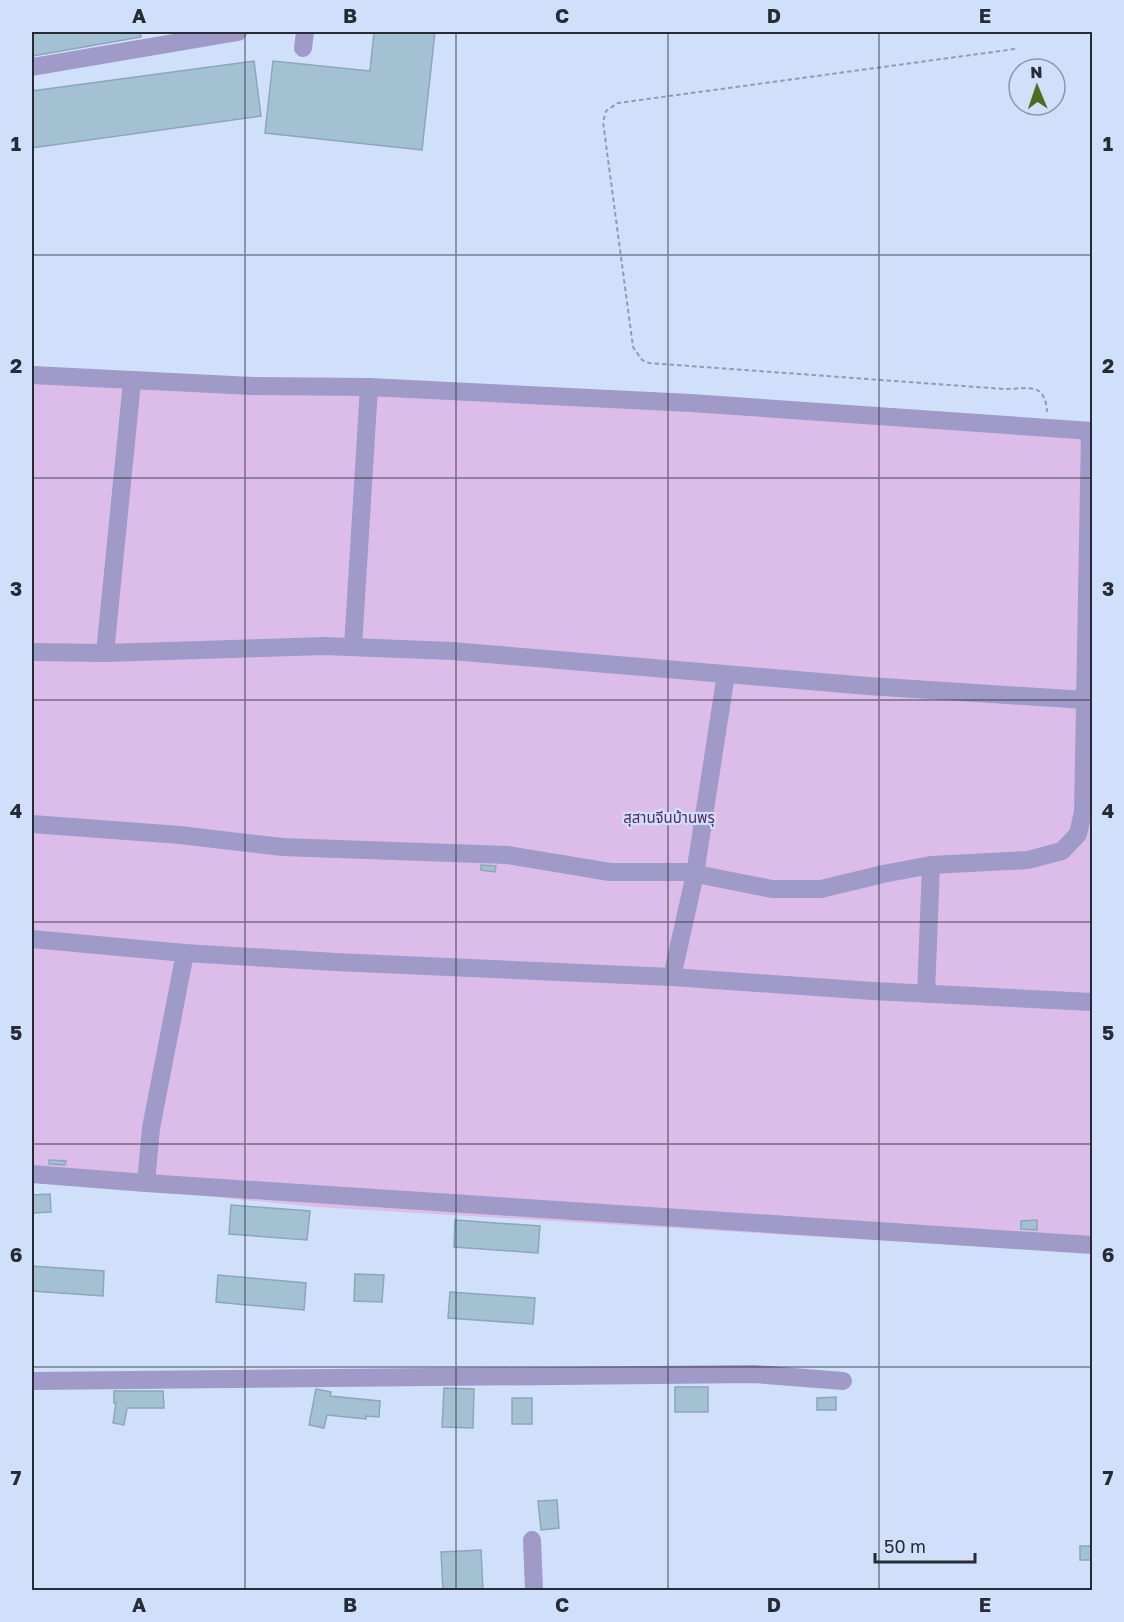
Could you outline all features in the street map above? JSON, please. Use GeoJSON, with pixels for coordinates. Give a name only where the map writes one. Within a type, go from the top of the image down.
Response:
{"type":"FeatureCollection","features":[{"type":"Feature","properties":{"kind":"street"},"geometry":{"type":"LineString","coordinates":[[32,67],[238,32]]}},
{"type":"Feature","properties":{"kind":"street"},"geometry":{"type":"LineString","coordinates":[[32,375],[132,382],[369,387],[691,403],[1091,431],[1089,699],[1083,812],[1078,834],[1062,851],[1028,860],[931,865],[821,889],[772,889],[695,874],[610,872],[507,855],[282,847],[180,836],[32,825]]}},
{"type":"Feature","properties":{"kind":"street"},"geometry":{"type":"LineString","coordinates":[[105,653],[132,382]]}},
{"type":"Feature","properties":{"kind":"street"},"geometry":{"type":"LineString","coordinates":[[353,647],[369,387]]}},
{"type":"Feature","properties":{"kind":"street"},"geometry":{"type":"LineString","coordinates":[[32,652],[105,653],[324,646],[452,651],[868,686],[1089,699]]}},
{"type":"Feature","properties":{"kind":"street"},"geometry":{"type":"LineString","coordinates":[[672,976],[695,874],[726,674]]}},
{"type":"Feature","properties":{"kind":"street"},"geometry":{"type":"LineString","coordinates":[[927,994],[931,865]]}},
{"type":"Feature","properties":{"kind":"street"},"geometry":{"type":"LineString","coordinates":[[32,939],[185,953],[336,962],[672,976],[927,994],[1092,1002]]}},
{"type":"Feature","properties":{"kind":"street"},"geometry":{"type":"LineString","coordinates":[[146,1183],[151,1128],[185,953]]}},
{"type":"Feature","properties":{"kind":"street"},"geometry":{"type":"LineString","coordinates":[[32,1174],[1092,1245]]}},
{"type":"Feature","properties":{"kind":"street"},"geometry":{"type":"LineString","coordinates":[[32,1381],[754,1374],[843,1381]]}},
{"type":"Feature","properties":{"kind":"street"},"geometry":{"type":"LineString","coordinates":[[532,1540],[534,1590]]}},
{"type":"Feature","properties":{"kind":"path"},"geometry":{"type":"LineString","coordinates":[[1015,49],[618,103],[606,111],[603,122],[633,348],[642,360],[649,363],[1004,389],[1033,389],[1045,396],[1047,427]]}},
{"type":"Feature","properties":{"kind":"green space","name":"สุสานจีนบ้านพรุ"},"geometry":{"type":"Polygon","coordinates":[[[32,381],[370,393],[1092,433],[1092,1253],[318,1207],[32,1179],[32,381]]]}},
{"type":"Feature","properties":{"kind":"building"},"geometry":{"type":"Polygon","coordinates":[[[32,32],[140,32],[141,37],[32,56],[32,32]]]}},
{"type":"Feature","properties":{"kind":"building"},"geometry":{"type":"Polygon","coordinates":[[[374,32],[435,32],[422,150],[265,133],[273,61],[370,71],[374,32]]]}},
{"type":"Feature","properties":{"kind":"building"},"geometry":{"type":"Polygon","coordinates":[[[254,61],[261,116],[32,148],[32,91],[254,61]]]}},
{"type":"Feature","properties":{"kind":"building"},"geometry":{"type":"Polygon","coordinates":[[[481,865],[496,866],[495,872],[481,870],[481,865]]]}},
{"type":"Feature","properties":{"kind":"building"},"geometry":{"type":"Polygon","coordinates":[[[49,1160],[66,1161],[65,1165],[49,1164],[49,1160]]]}},
{"type":"Feature","properties":{"kind":"building"},"geometry":{"type":"Polygon","coordinates":[[[50,1194],[51,1212],[32,1213],[32,1195],[50,1194]]]}},
{"type":"Feature","properties":{"kind":"building"},"geometry":{"type":"Polygon","coordinates":[[[231,1205],[310,1211],[307,1240],[229,1234],[231,1205]]]}},
{"type":"Feature","properties":{"kind":"building"},"geometry":{"type":"Polygon","coordinates":[[[455,1220],[540,1226],[538,1253],[454,1247],[455,1220]]]}},
{"type":"Feature","properties":{"kind":"building"},"geometry":{"type":"Polygon","coordinates":[[[1037,1220],[1037,1230],[1021,1229],[1021,1221],[1037,1220]]]}},
{"type":"Feature","properties":{"kind":"building"},"geometry":{"type":"Polygon","coordinates":[[[32,1266],[104,1271],[103,1296],[32,1291],[32,1266]]]}},
{"type":"Feature","properties":{"kind":"building"},"geometry":{"type":"Polygon","coordinates":[[[355,1274],[384,1275],[382,1302],[354,1301],[355,1274]]]}},
{"type":"Feature","properties":{"kind":"building"},"geometry":{"type":"Polygon","coordinates":[[[218,1275],[306,1283],[304,1310],[216,1302],[218,1275]]]}},
{"type":"Feature","properties":{"kind":"building"},"geometry":{"type":"Polygon","coordinates":[[[450,1292],[535,1298],[533,1324],[448,1318],[450,1292]]]}},
{"type":"Feature","properties":{"kind":"building"},"geometry":{"type":"Polygon","coordinates":[[[675,1387],[708,1387],[708,1412],[675,1412],[675,1387]]]}},
{"type":"Feature","properties":{"kind":"building"},"geometry":{"type":"Polygon","coordinates":[[[444,1388],[474,1389],[473,1428],[442,1427],[444,1388]]]}},
{"type":"Feature","properties":{"kind":"building"},"geometry":{"type":"Polygon","coordinates":[[[316,1389],[331,1392],[330,1396],[380,1401],[379,1417],[366,1416],[366,1419],[327,1415],[324,1428],[309,1425],[316,1389]]]}},
{"type":"Feature","properties":{"kind":"building"},"geometry":{"type":"Polygon","coordinates":[[[114,1391],[163,1391],[164,1408],[127,1408],[124,1425],[113,1423],[116,1403],[114,1403],[114,1391]]]}},
{"type":"Feature","properties":{"kind":"building"},"geometry":{"type":"Polygon","coordinates":[[[836,1397],[836,1410],[817,1410],[817,1398],[836,1397]]]}},
{"type":"Feature","properties":{"kind":"building"},"geometry":{"type":"Polygon","coordinates":[[[512,1398],[532,1398],[532,1424],[512,1424],[512,1398]]]}},
{"type":"Feature","properties":{"kind":"building"},"geometry":{"type":"Polygon","coordinates":[[[557,1500],[559,1528],[541,1530],[538,1501],[557,1500]]]}},
{"type":"Feature","properties":{"kind":"building"},"geometry":{"type":"Polygon","coordinates":[[[1080,1546],[1092,1546],[1092,1560],[1080,1560],[1080,1546]]]}},
{"type":"Feature","properties":{"kind":"building"},"geometry":{"type":"Polygon","coordinates":[[[481,1550],[483,1590],[443,1590],[441,1552],[481,1550]]]}}]}
